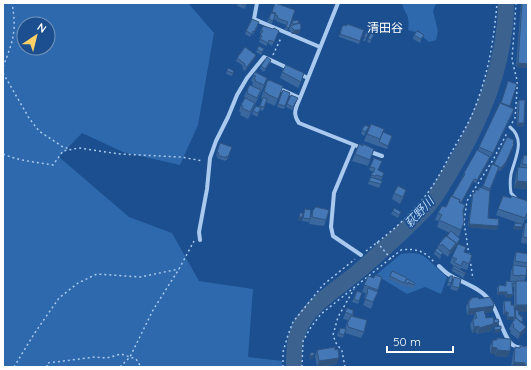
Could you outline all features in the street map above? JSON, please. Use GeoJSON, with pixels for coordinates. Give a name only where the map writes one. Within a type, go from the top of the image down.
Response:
{"type":"FeatureCollection","features":[{"type":"Feature","properties":{"kind":"street"},"geometry":{"type":"LineString","coordinates":[[257,3],[254,19],[320,47]]}},
{"type":"Feature","properties":{"kind":"street"},"geometry":{"type":"LineString","coordinates":[[338,3],[295,111],[295,117],[299,123],[382,156]]}},
{"type":"Feature","properties":{"kind":"street"},"geometry":{"type":"LineString","coordinates":[[200,240],[199,232],[207,189],[210,162],[216,141],[237,95],[247,78],[263,56],[308,78]]}},
{"type":"Feature","properties":{"kind":"street"},"geometry":{"type":"LineString","coordinates":[[251,74],[258,78]]}},
{"type":"Feature","properties":{"kind":"street"},"geometry":{"type":"LineString","coordinates":[[272,85],[300,98]]}},
{"type":"Feature","properties":{"kind":"street"},"geometry":{"type":"LineString","coordinates":[[354,145],[334,193],[331,227],[333,236],[361,255]]}},
{"type":"Feature","properties":{"kind":"street"},"geometry":{"type":"LineString","coordinates":[[438,266],[448,274],[474,287],[489,300],[496,309],[508,340],[513,345],[520,348],[528,348]]}},
{"type":"Feature","properties":{"kind":"lane"},"geometry":{"type":"LineString","coordinates":[[510,127],[519,138],[517,156],[511,174],[510,184],[511,193],[517,199]]}},
{"type":"Feature","properties":{"kind":"path"},"geometry":{"type":"LineString","coordinates":[[3,67],[13,40],[15,19],[12,3]]}},
{"type":"Feature","properties":{"kind":"path"},"geometry":{"type":"LineString","coordinates":[[283,367],[283,352],[293,322],[323,285],[406,218],[426,196],[445,165],[473,112],[485,78],[491,56],[497,3]]}},
{"type":"Feature","properties":{"kind":"path"},"geometry":{"type":"LineString","coordinates":[[474,287],[464,222],[467,201],[493,160],[515,118],[517,80],[512,60],[516,3]]}},
{"type":"Feature","properties":{"kind":"path"},"geometry":{"type":"LineString","coordinates":[[271,60],[284,32]]}},
{"type":"Feature","properties":{"kind":"path"},"geometry":{"type":"LineString","coordinates":[[3,73],[29,118],[39,131],[63,148],[72,149]]}},
{"type":"Feature","properties":{"kind":"path"},"geometry":{"type":"LineString","coordinates":[[3,154],[17,160],[53,165],[63,151],[79,148],[120,154],[181,157],[210,162]]}},
{"type":"Feature","properties":{"kind":"path"},"geometry":{"type":"LineString","coordinates":[[120,367],[130,357],[153,310],[179,269],[199,232]]}},
{"type":"Feature","properties":{"kind":"path"},"geometry":{"type":"LineString","coordinates":[[377,242],[391,259]]}},
{"type":"Feature","properties":{"kind":"path"},"geometry":{"type":"LineString","coordinates":[[302,367],[303,341],[321,314],[402,250],[419,250],[430,257],[438,266]]}},
{"type":"Feature","properties":{"kind":"path"},"geometry":{"type":"LineString","coordinates":[[14,367],[34,334],[59,298],[78,283],[96,274],[140,277],[179,269]]}},
{"type":"Feature","properties":{"kind":"path"},"geometry":{"type":"LineString","coordinates":[[345,367],[342,351],[336,343],[333,335],[338,317],[355,288]]}},
{"type":"Feature","properties":{"kind":"path"},"geometry":{"type":"LineString","coordinates":[[47,367],[47,363],[95,356],[107,358],[121,354],[136,359],[141,367]]}},
{"type":"Feature","properties":{"kind":"shaded area"},"geometry":{"type":"Polygon","coordinates":[[[3,3],[188,3],[214,33],[198,125],[180,165],[123,152],[82,133],[59,157],[129,217],[172,233],[199,281],[253,289],[248,357],[282,361],[282,367],[3,367],[3,3]]]}},
{"type":"Feature","properties":{"kind":"shaded area"},"geometry":{"type":"Polygon","coordinates":[[[402,3],[436,3],[433,11],[438,31],[436,40],[429,42],[420,34],[419,30],[415,32],[408,30],[409,23],[402,3]]]}},
{"type":"Feature","properties":{"kind":"shaded area"},"geometry":{"type":"Polygon","coordinates":[[[417,253],[430,261],[447,277],[441,294],[425,287],[407,294],[376,275],[401,254],[417,253]]]}},
{"type":"Feature","properties":{"kind":"building"},"geometry":{"type":"Polygon","coordinates":[[[275,3],[295,10],[289,28],[286,27],[288,22],[277,18],[278,16],[275,15],[276,13],[272,12],[275,3]]]}},
{"type":"Feature","properties":{"kind":"building"},"geometry":{"type":"Polygon","coordinates":[[[522,3],[528,3],[528,64],[518,63],[522,3]]]}},
{"type":"Feature","properties":{"kind":"building"},"geometry":{"type":"Polygon","coordinates":[[[271,13],[275,14],[273,21],[269,19],[271,13]]]}},
{"type":"Feature","properties":{"kind":"building"},"geometry":{"type":"Polygon","coordinates":[[[252,19],[259,22],[252,34],[246,31],[252,19]]]}},
{"type":"Feature","properties":{"kind":"building"},"geometry":{"type":"Polygon","coordinates":[[[298,20],[299,23],[293,24],[292,21],[298,20]]]}},
{"type":"Feature","properties":{"kind":"building"},"geometry":{"type":"Polygon","coordinates":[[[300,23],[300,30],[294,30],[290,26],[300,23]]]}},
{"type":"Feature","properties":{"kind":"building"},"geometry":{"type":"Polygon","coordinates":[[[347,24],[364,30],[360,41],[340,34],[342,27],[344,25],[347,26],[347,24]]]}},
{"type":"Feature","properties":{"kind":"building"},"geometry":{"type":"Polygon","coordinates":[[[263,26],[274,28],[279,31],[274,42],[269,40],[268,43],[260,39],[262,36],[260,35],[263,31],[261,30],[263,26]]]}},
{"type":"Feature","properties":{"kind":"building"},"geometry":{"type":"Polygon","coordinates":[[[367,31],[369,32],[366,38],[364,37],[367,31]]]}},
{"type":"Feature","properties":{"kind":"building"},"geometry":{"type":"Polygon","coordinates":[[[417,31],[424,35],[421,39],[414,35],[417,31]]]}},
{"type":"Feature","properties":{"kind":"building"},"geometry":{"type":"Polygon","coordinates":[[[371,32],[374,34],[371,40],[368,39],[371,32]]]}},
{"type":"Feature","properties":{"kind":"building"},"geometry":{"type":"Polygon","coordinates":[[[259,46],[264,49],[262,52],[257,49],[259,46]]]}},
{"type":"Feature","properties":{"kind":"building"},"geometry":{"type":"Polygon","coordinates":[[[245,47],[256,55],[247,67],[237,58],[245,47]]]}},
{"type":"Feature","properties":{"kind":"building"},"geometry":{"type":"Polygon","coordinates":[[[267,57],[271,60],[265,69],[261,66],[267,57]]]}},
{"type":"Feature","properties":{"kind":"building"},"geometry":{"type":"Polygon","coordinates":[[[286,65],[304,73],[301,82],[282,72],[286,65]]]}},
{"type":"Feature","properties":{"kind":"building"},"geometry":{"type":"Polygon","coordinates":[[[228,68],[234,71],[233,73],[227,71],[228,68]]]}},
{"type":"Feature","properties":{"kind":"building"},"geometry":{"type":"Polygon","coordinates":[[[255,72],[267,78],[264,85],[255,81],[256,80],[254,79],[256,76],[253,75],[255,72]]]}},
{"type":"Feature","properties":{"kind":"building"},"geometry":{"type":"Polygon","coordinates":[[[269,80],[283,86],[278,99],[264,92],[267,81],[269,80]]]}},
{"type":"Feature","properties":{"kind":"building"},"geometry":{"type":"Polygon","coordinates":[[[508,81],[517,84],[510,106],[501,103],[508,81]]]}},
{"type":"Feature","properties":{"kind":"building"},"geometry":{"type":"Polygon","coordinates":[[[250,85],[261,90],[257,98],[247,93],[250,85]]]}},
{"type":"Feature","properties":{"kind":"building"},"geometry":{"type":"Polygon","coordinates":[[[283,90],[290,93],[285,106],[278,104],[283,90]]]}},
{"type":"Feature","properties":{"kind":"building"},"geometry":{"type":"Polygon","coordinates":[[[291,95],[298,98],[293,107],[287,104],[291,95]]]}},
{"type":"Feature","properties":{"kind":"building"},"geometry":{"type":"Polygon","coordinates":[[[263,97],[267,99],[264,107],[260,106],[263,97]]]}},
{"type":"Feature","properties":{"kind":"building"},"geometry":{"type":"Polygon","coordinates":[[[245,98],[255,103],[250,112],[242,108],[243,106],[241,105],[245,98]]]}},
{"type":"Feature","properties":{"kind":"building"},"geometry":{"type":"Polygon","coordinates":[[[519,100],[525,100],[524,123],[518,123],[519,100]]]}},
{"type":"Feature","properties":{"kind":"building"},"geometry":{"type":"Polygon","coordinates":[[[500,103],[514,109],[493,153],[479,147],[500,103]]]}},
{"type":"Feature","properties":{"kind":"building"},"geometry":{"type":"Polygon","coordinates":[[[256,106],[261,108],[258,113],[253,111],[256,106]]]}},
{"type":"Feature","properties":{"kind":"building"},"geometry":{"type":"Polygon","coordinates":[[[371,124],[384,129],[380,139],[367,134],[371,124]]]}},
{"type":"Feature","properties":{"kind":"building"},"geometry":{"type":"Polygon","coordinates":[[[365,125],[369,127],[365,132],[362,130],[365,125]]]}},
{"type":"Feature","properties":{"kind":"building"},"geometry":{"type":"Polygon","coordinates":[[[383,132],[392,136],[388,146],[379,142],[383,132]]]}},
{"type":"Feature","properties":{"kind":"building"},"geometry":{"type":"Polygon","coordinates":[[[507,137],[514,140],[514,144],[506,162],[501,168],[494,164],[507,137]]]}},
{"type":"Feature","properties":{"kind":"building"},"geometry":{"type":"Polygon","coordinates":[[[220,143],[232,147],[228,157],[226,156],[226,158],[218,155],[219,153],[217,152],[220,143]]]}},
{"type":"Feature","properties":{"kind":"building"},"geometry":{"type":"Polygon","coordinates":[[[359,144],[363,146],[363,144],[374,149],[370,160],[355,154],[359,144]]]}},
{"type":"Feature","properties":{"kind":"building"},"geometry":{"type":"Polygon","coordinates":[[[477,150],[490,157],[477,180],[474,179],[461,203],[459,202],[460,200],[452,196],[477,150]]]}},
{"type":"Feature","properties":{"kind":"building"},"geometry":{"type":"Polygon","coordinates":[[[524,155],[528,156],[528,165],[522,164],[524,155]]]}},
{"type":"Feature","properties":{"kind":"building"},"geometry":{"type":"Polygon","coordinates":[[[374,158],[382,161],[378,170],[384,173],[382,177],[371,175],[375,168],[370,167],[374,158]]]}},
{"type":"Feature","properties":{"kind":"building"},"geometry":{"type":"Polygon","coordinates":[[[492,164],[499,167],[490,189],[483,186],[492,164]]]}},
{"type":"Feature","properties":{"kind":"building"},"geometry":{"type":"Polygon","coordinates":[[[518,167],[528,168],[528,182],[517,181],[518,167]]]}},
{"type":"Feature","properties":{"kind":"building"},"geometry":{"type":"Polygon","coordinates":[[[371,177],[382,181],[381,184],[369,181],[371,177]]]}},
{"type":"Feature","properties":{"kind":"building"},"geometry":{"type":"Polygon","coordinates":[[[398,186],[406,190],[403,197],[394,193],[398,186]]]}},
{"type":"Feature","properties":{"kind":"building"},"geometry":{"type":"Polygon","coordinates":[[[479,187],[490,191],[488,218],[499,219],[498,226],[469,224],[473,193],[475,193],[475,190],[479,190],[479,187]]]}},
{"type":"Feature","properties":{"kind":"building"},"geometry":{"type":"Polygon","coordinates":[[[451,196],[460,200],[459,202],[465,205],[463,211],[464,222],[461,230],[439,220],[442,215],[438,213],[442,206],[446,207],[451,196]]]}},
{"type":"Feature","properties":{"kind":"building"},"geometry":{"type":"Polygon","coordinates":[[[503,196],[511,198],[512,196],[528,201],[528,213],[525,218],[498,209],[503,196]]]}},
{"type":"Feature","properties":{"kind":"building"},"geometry":{"type":"Polygon","coordinates":[[[316,207],[329,210],[326,220],[312,217],[313,210],[316,207]]]}},
{"type":"Feature","properties":{"kind":"building"},"geometry":{"type":"Polygon","coordinates":[[[394,208],[401,212],[399,215],[393,211],[394,208]]]}},
{"type":"Feature","properties":{"kind":"building"},"geometry":{"type":"Polygon","coordinates":[[[305,209],[311,210],[310,219],[303,218],[305,209]]]}},
{"type":"Feature","properties":{"kind":"building"},"geometry":{"type":"Polygon","coordinates":[[[300,213],[303,213],[302,217],[299,217],[300,213]]]}},
{"type":"Feature","properties":{"kind":"building"},"geometry":{"type":"Polygon","coordinates":[[[515,223],[522,224],[522,227],[514,226],[515,223]]]}},
{"type":"Feature","properties":{"kind":"building"},"geometry":{"type":"Polygon","coordinates":[[[525,223],[528,223],[528,238],[523,237],[525,223]]]}},
{"type":"Feature","properties":{"kind":"building"},"geometry":{"type":"Polygon","coordinates":[[[451,231],[460,239],[456,244],[447,236],[451,231]]]}},
{"type":"Feature","properties":{"kind":"building"},"geometry":{"type":"Polygon","coordinates":[[[446,236],[456,243],[450,251],[442,244],[441,246],[439,244],[446,236]]]}},
{"type":"Feature","properties":{"kind":"building"},"geometry":{"type":"Polygon","coordinates":[[[458,244],[466,247],[464,252],[472,255],[469,264],[463,261],[461,266],[454,262],[457,259],[452,257],[458,244]]]}},
{"type":"Feature","properties":{"kind":"building"},"geometry":{"type":"Polygon","coordinates":[[[437,248],[443,253],[441,255],[435,251],[437,248]]]}},
{"type":"Feature","properties":{"kind":"building"},"geometry":{"type":"Polygon","coordinates":[[[516,252],[528,254],[528,263],[515,261],[516,252]]]}},
{"type":"Feature","properties":{"kind":"building"},"geometry":{"type":"Polygon","coordinates":[[[513,265],[527,267],[526,276],[513,275],[513,265]]]}},
{"type":"Feature","properties":{"kind":"building"},"geometry":{"type":"Polygon","coordinates":[[[454,266],[466,273],[465,274],[453,268],[454,266]]]}},
{"type":"Feature","properties":{"kind":"building"},"geometry":{"type":"Polygon","coordinates":[[[392,271],[407,278],[404,283],[390,276],[392,271]]]}},
{"type":"Feature","properties":{"kind":"building"},"geometry":{"type":"Polygon","coordinates":[[[375,275],[382,277],[378,290],[364,285],[368,276],[374,278],[375,275]]]}},
{"type":"Feature","properties":{"kind":"building"},"geometry":{"type":"Polygon","coordinates":[[[450,276],[453,276],[451,283],[448,282],[450,276]]]}},
{"type":"Feature","properties":{"kind":"building"},"geometry":{"type":"Polygon","coordinates":[[[454,277],[461,279],[459,288],[452,286],[454,277]]]}},
{"type":"Feature","properties":{"kind":"building"},"geometry":{"type":"Polygon","coordinates":[[[407,279],[415,283],[414,285],[405,282],[407,279]]]}},
{"type":"Feature","properties":{"kind":"building"},"geometry":{"type":"Polygon","coordinates":[[[506,281],[516,282],[515,284],[512,283],[513,295],[506,294],[507,292],[498,292],[499,285],[506,286],[506,281]]]}},
{"type":"Feature","properties":{"kind":"building"},"geometry":{"type":"Polygon","coordinates":[[[516,281],[528,281],[528,305],[516,305],[516,281]]]}},
{"type":"Feature","properties":{"kind":"building"},"geometry":{"type":"Polygon","coordinates":[[[368,288],[378,292],[373,302],[365,299],[368,288]]]}},
{"type":"Feature","properties":{"kind":"building"},"geometry":{"type":"Polygon","coordinates":[[[357,291],[362,293],[359,301],[354,299],[357,291]]]}},
{"type":"Feature","properties":{"kind":"building"},"geometry":{"type":"Polygon","coordinates":[[[478,297],[479,299],[490,297],[494,306],[469,309],[469,300],[471,300],[471,298],[478,297]]]}},
{"type":"Feature","properties":{"kind":"building"},"geometry":{"type":"Polygon","coordinates":[[[504,301],[511,301],[511,305],[514,305],[515,317],[508,317],[508,312],[505,312],[504,301]]]}},
{"type":"Feature","properties":{"kind":"building"},"geometry":{"type":"Polygon","coordinates":[[[347,308],[353,310],[353,315],[345,312],[347,308]]]}},
{"type":"Feature","properties":{"kind":"building"},"geometry":{"type":"Polygon","coordinates":[[[484,310],[486,318],[493,317],[493,324],[479,328],[479,326],[474,327],[473,319],[477,318],[475,312],[484,310]]]}},
{"type":"Feature","properties":{"kind":"building"},"geometry":{"type":"Polygon","coordinates":[[[515,310],[518,310],[519,315],[523,317],[522,322],[516,318],[515,310]]]}},
{"type":"Feature","properties":{"kind":"building"},"geometry":{"type":"Polygon","coordinates":[[[351,316],[367,320],[364,332],[348,327],[347,324],[351,316]]]}},
{"type":"Feature","properties":{"kind":"building"},"geometry":{"type":"Polygon","coordinates":[[[516,318],[526,327],[520,333],[513,327],[514,325],[512,323],[516,318]]]}},
{"type":"Feature","properties":{"kind":"building"},"geometry":{"type":"Polygon","coordinates":[[[498,319],[499,322],[494,323],[494,320],[498,319]]]}},
{"type":"Feature","properties":{"kind":"building"},"geometry":{"type":"Polygon","coordinates":[[[501,326],[501,329],[495,330],[494,327],[501,326]]]}},
{"type":"Feature","properties":{"kind":"building"},"geometry":{"type":"Polygon","coordinates":[[[340,328],[346,329],[344,335],[339,333],[340,328]]]}},
{"type":"Feature","properties":{"kind":"building"},"geometry":{"type":"Polygon","coordinates":[[[497,338],[511,339],[510,351],[497,350],[497,348],[492,347],[493,340],[497,340],[497,338]]]}},
{"type":"Feature","properties":{"kind":"building"},"geometry":{"type":"Polygon","coordinates":[[[520,346],[528,347],[528,366],[525,366],[525,363],[514,362],[515,347],[520,348],[520,346]]]}},
{"type":"Feature","properties":{"kind":"building"},"geometry":{"type":"Polygon","coordinates":[[[335,347],[335,350],[338,349],[339,358],[319,361],[317,350],[335,347]]]}},
{"type":"Feature","properties":{"kind":"building"},"geometry":{"type":"Polygon","coordinates":[[[314,352],[314,355],[310,356],[310,353],[314,352]]]}},
{"type":"Feature","properties":{"kind":"waterway","name":"萩野川"},"geometry":{"type":"LineString","coordinates":[[294,367],[294,350],[296,339],[299,328],[307,315],[313,308],[360,270],[412,223],[431,202],[451,171],[473,132],[497,69],[502,47],[506,3]]}},
{"type":"Feature","properties":{"kind":"district","name":"清田谷"},"geometry":{"type":"Point","coordinates":[385,27]}}]}
